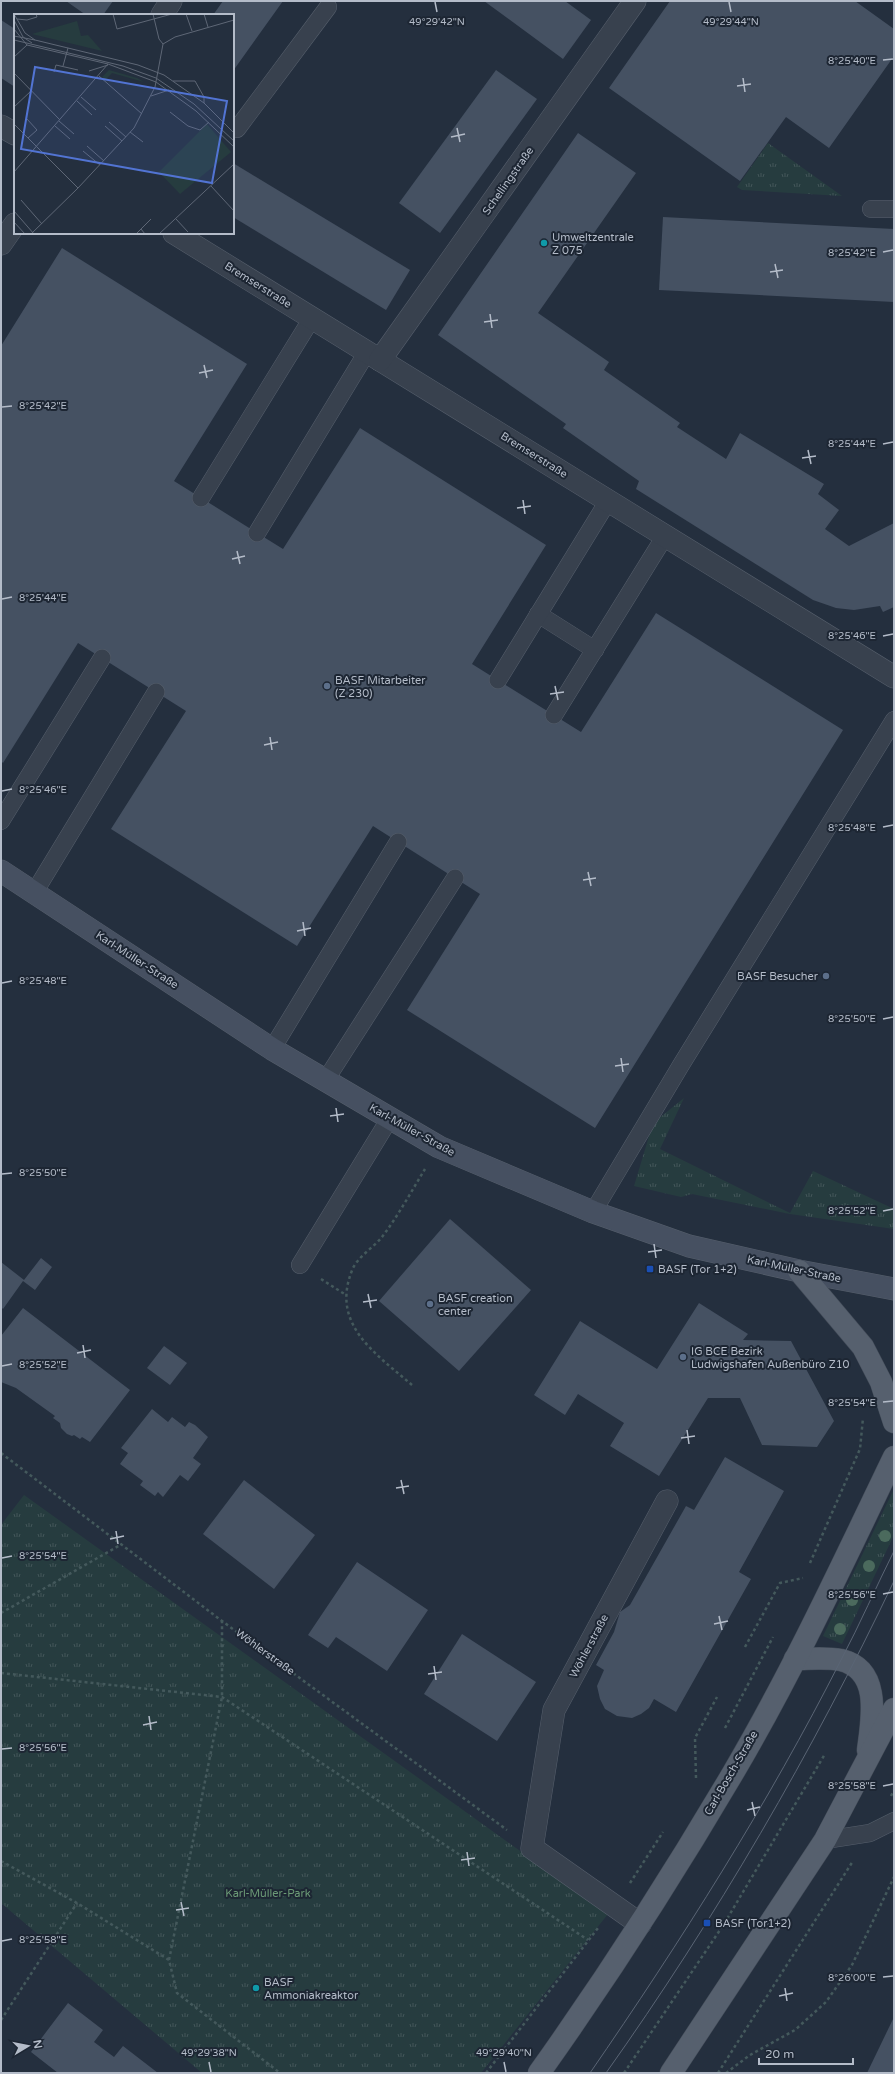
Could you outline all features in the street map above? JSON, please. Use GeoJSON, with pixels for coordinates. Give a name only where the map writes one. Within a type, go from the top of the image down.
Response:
{"type":"FeatureCollection","features":[{"type":"Feature","properties":{"kind":"main road"},"geometry":{"type":"LineString","coordinates":[[799,1271],[863,1347],[881,1382],[894,1422]]}},
{"type":"Feature","properties":{"kind":"main road","name":"Carl-Bosch-Straße"},"geometry":{"type":"LineString","coordinates":[[539,2073],[640,1924],[734,1772],[795,1659],[894,1457]]}},
{"type":"Feature","properties":{"kind":"main road"},"geometry":{"type":"LineString","coordinates":[[795,1659],[841,1660],[854,1665],[867,1679],[871,1692],[872,1713],[867,1763]]}},
{"type":"Feature","properties":{"kind":"main road"},"geometry":{"type":"LineString","coordinates":[[672,2073],[825,1840],[867,1763],[894,1709]]}},
{"type":"Feature","properties":{"kind":"street"},"geometry":{"type":"LineString","coordinates":[[163,14],[171,1]]}},
{"type":"Feature","properties":{"kind":"street","name":"Schellingstraße"},"geometry":{"type":"LineString","coordinates":[[374,356],[635,1]]}},
{"type":"Feature","properties":{"kind":"street"},"geometry":{"type":"LineString","coordinates":[[1,126],[14,133]]}},
{"type":"Feature","properties":{"kind":"street"},"geometry":{"type":"LineString","coordinates":[[1,244],[14,225]]}},
{"type":"Feature","properties":{"kind":"street","name":"Bremserstraße"},"geometry":{"type":"LineString","coordinates":[[176,234],[894,677]]}},
{"type":"Feature","properties":{"kind":"street","name":"Karl-Müller-Straße"},"geometry":{"type":"LineString","coordinates":[[1,871],[272,1048],[325,1081],[439,1147],[593,1212],[689,1246],[799,1271],[894,1289]]}},
{"type":"Feature","properties":{"kind":"street","name":"Wöhlerstraße"},"geometry":{"type":"LineString","coordinates":[[532,1848],[554,1710],[667,1501]]}},
{"type":"Feature","properties":{"kind":"street"},"geometry":{"type":"LineString","coordinates":[[532,1848],[640,1924]]}},
{"type":"Feature","properties":{"kind":"lane"},"geometry":{"type":"LineString","coordinates":[[234,127],[237,129],[328,7]]}},
{"type":"Feature","properties":{"kind":"lane"},"geometry":{"type":"LineString","coordinates":[[871,209],[894,210]]}},
{"type":"Feature","properties":{"kind":"lane"},"geometry":{"type":"LineString","coordinates":[[201,498],[312,318]]}},
{"type":"Feature","properties":{"kind":"lane"},"geometry":{"type":"LineString","coordinates":[[257,533],[374,356]]}},
{"type":"Feature","properties":{"kind":"lane"},"geometry":{"type":"LineString","coordinates":[[498,680],[608,501]]}},
{"type":"Feature","properties":{"kind":"lane"},"geometry":{"type":"LineString","coordinates":[[554,715],[664,536]]}},
{"type":"Feature","properties":{"kind":"lane"},"geometry":{"type":"LineString","coordinates":[[538,614],[595,650]]}},
{"type":"Feature","properties":{"kind":"lane"},"geometry":{"type":"LineString","coordinates":[[1,821],[102,658]]}},
{"type":"Feature","properties":{"kind":"lane"},"geometry":{"type":"LineString","coordinates":[[34,893],[156,692]]}},
{"type":"Feature","properties":{"kind":"lane"},"geometry":{"type":"LineString","coordinates":[[593,1212],[894,720]]}},
{"type":"Feature","properties":{"kind":"lane"},"geometry":{"type":"LineString","coordinates":[[272,1048],[398,842]]}},
{"type":"Feature","properties":{"kind":"lane"},"geometry":{"type":"LineString","coordinates":[[325,1081],[455,878]]}},
{"type":"Feature","properties":{"kind":"lane"},"geometry":{"type":"LineString","coordinates":[[300,1266],[390,1118]]}},
{"type":"Feature","properties":{"kind":"lane"},"geometry":{"type":"LineString","coordinates":[[825,1840],[870,1833],[894,1821]]}},
{"type":"Feature","properties":{"kind":"path"},"geometry":{"type":"LineString","coordinates":[[412,1385],[364,1343],[351,1323],[346,1295],[354,1267],[382,1237],[439,1147]]}},
{"type":"Feature","properties":{"kind":"path"},"geometry":{"type":"LineString","coordinates":[[300,1266],[346,1295]]}},
{"type":"Feature","properties":{"kind":"path"},"geometry":{"type":"LineString","coordinates":[[810,1564],[860,1449],[864,1401],[881,1382]]}},
{"type":"Feature","properties":{"kind":"path","name":"Wöhlerstraße"},"geometry":{"type":"LineString","coordinates":[[1,1453],[222,1620],[532,1848]]}},
{"type":"Feature","properties":{"kind":"path"},"geometry":{"type":"LineString","coordinates":[[1,1613],[122,1544]]}},
{"type":"Feature","properties":{"kind":"path"},"geometry":{"type":"LineString","coordinates":[[800,1585],[806,1571]]}},
{"type":"Feature","properties":{"kind":"path"},"geometry":{"type":"LineString","coordinates":[[745,1647],[780,1583],[803,1578]]}},
{"type":"Feature","properties":{"kind":"path"},"geometry":{"type":"LineString","coordinates":[[222,1620],[222,1697],[169,1960],[177,1993],[280,2073]]}},
{"type":"Feature","properties":{"kind":"path"},"geometry":{"type":"LineString","coordinates":[[722,1733],[776,1632]]}},
{"type":"Feature","properties":{"kind":"path"},"geometry":{"type":"LineString","coordinates":[[1,1673],[222,1697],[588,1940]]}},
{"type":"Feature","properties":{"kind":"path"},"geometry":{"type":"LineString","coordinates":[[700,1774],[696,1780],[695,1738],[717,1697]]}},
{"type":"Feature","properties":{"kind":"path"},"geometry":{"type":"LineString","coordinates":[[624,2073],[724,1924],[802,1796],[825,1754]]}},
{"type":"Feature","properties":{"kind":"path"},"geometry":{"type":"LineString","coordinates":[[718,2073],[870,1833],[894,1790]]}},
{"type":"Feature","properties":{"kind":"path"},"geometry":{"type":"LineString","coordinates":[[486,2073],[614,1906],[663,1831]]}},
{"type":"Feature","properties":{"kind":"path"},"geometry":{"type":"LineString","coordinates":[[1,1861],[76,1902],[169,1960]]}},
{"type":"Feature","properties":{"kind":"path"},"geometry":{"type":"LineString","coordinates":[[726,2073],[750,2055],[795,2030],[826,2002],[852,1965],[894,1876]]}},
{"type":"Feature","properties":{"kind":"path"},"geometry":{"type":"LineString","coordinates":[[1,2020],[76,1902]]}},
{"type":"Feature","properties":{"kind":"green space"},"geometry":{"type":"Polygon","coordinates":[[[768,143],[842,196],[742,190],[737,187],[768,143]]]}},
{"type":"Feature","properties":{"kind":"green space"},"geometry":{"type":"Polygon","coordinates":[[[684,1098],[660,1149],[790,1213],[813,1171],[894,1209],[894,1229],[790,1214],[692,1194],[681,1197],[634,1186],[653,1123],[684,1098]]]}},
{"type":"Feature","properties":{"kind":"green space"},"geometry":{"type":"Polygon","coordinates":[[[894,1489],[894,1535],[842,1644],[823,1636],[894,1489]]]}},
{"type":"Feature","properties":{"kind":"green space","name":"Karl-Müller-Park"},"geometry":{"type":"Polygon","coordinates":[[[24,1495],[608,1914],[481,2073],[202,2073],[1,1903],[1,1525],[24,1495]]]}},
{"type":"Feature","properties":{"kind":"building"},"geometry":{"type":"Polygon","coordinates":[[[66,1],[113,1],[104,14],[85,14],[66,1]]]}},
{"type":"Feature","properties":{"kind":"building"},"geometry":{"type":"Polygon","coordinates":[[[223,1],[283,1],[234,70],[234,14],[214,14],[223,1]]]}},
{"type":"Feature","properties":{"kind":"building"},"geometry":{"type":"Polygon","coordinates":[[[484,1],[565,1],[591,20],[563,59],[484,1]]]}},
{"type":"Feature","properties":{"kind":"building"},"geometry":{"type":"Polygon","coordinates":[[[670,1],[855,1],[894,29],[894,56],[829,148],[786,117],[740,181],[609,88],[670,1]]]}},
{"type":"Feature","properties":{"kind":"building"},"geometry":{"type":"Polygon","coordinates":[[[1,20],[14,28],[14,86],[1,78],[1,20]]]}},
{"type":"Feature","properties":{"kind":"building"},"geometry":{"type":"Polygon","coordinates":[[[496,70],[537,99],[440,233],[399,203],[496,70]]]}},
{"type":"Feature","properties":{"kind":"building"},"geometry":{"type":"Polygon","coordinates":[[[578,133],[636,173],[538,313],[609,362],[604,370],[680,423],[677,427],[726,459],[740,433],[824,484],[818,494],[839,510],[825,529],[849,546],[894,523],[894,607],[883,612],[880,606],[854,610],[836,608],[813,600],[636,489],[639,481],[563,428],[566,424],[438,335],[578,133]]]}},
{"type":"Feature","properties":{"kind":"building"},"geometry":{"type":"Polygon","coordinates":[[[234,164],[410,270],[386,310],[234,218],[234,164]]]}},
{"type":"Feature","properties":{"kind":"building"},"geometry":{"type":"Polygon","coordinates":[[[663,217],[894,229],[894,302],[659,290],[663,217]]]}},
{"type":"Feature","properties":{"kind":"building","name":"BASF Mitarbeiter (Z 230)"},"geometry":{"type":"Polygon","coordinates":[[[62,248],[247,364],[174,481],[283,549],[360,428],[546,545],[472,664],[581,732],[656,613],[843,730],[595,1128],[407,1010],[480,894],[373,826],[297,946],[111,829],[186,711],[78,643],[3,763],[1,761],[1,346],[62,248]]]}},
{"type":"Feature","properties":{"kind":"building"},"geometry":{"type":"Polygon","coordinates":[[[450,1219],[531,1290],[459,1371],[379,1301],[450,1219]]]}},
{"type":"Feature","properties":{"kind":"building"},"geometry":{"type":"Polygon","coordinates":[[[41,1258],[52,1267],[35,1290],[23,1281],[3,1309],[1,1307],[1,1262],[24,1280],[41,1258]]]}},
{"type":"Feature","properties":{"kind":"building"},"geometry":{"type":"Polygon","coordinates":[[[699,1303],[748,1334],[743,1340],[791,1341],[834,1421],[817,1447],[762,1445],[740,1398],[708,1398],[659,1476],[610,1446],[624,1423],[578,1394],[565,1415],[534,1395],[580,1321],[657,1369],[699,1303]]]}},
{"type":"Feature","properties":{"kind":"building"},"geometry":{"type":"Polygon","coordinates":[[[23,1308],[130,1390],[90,1442],[82,1437],[80,1439],[74,1435],[72,1436],[67,1434],[61,1428],[60,1423],[53,1418],[55,1416],[16,1388],[1,1382],[1,1336],[23,1308]]]}},
{"type":"Feature","properties":{"kind":"building"},"geometry":{"type":"Polygon","coordinates":[[[164,1346],[187,1363],[170,1385],[147,1368],[164,1346]]]}},
{"type":"Feature","properties":{"kind":"building"},"geometry":{"type":"Polygon","coordinates":[[[152,1409],[168,1422],[172,1417],[185,1427],[189,1422],[195,1425],[208,1437],[193,1458],[201,1464],[188,1481],[180,1475],[163,1497],[158,1492],[155,1496],[140,1485],[143,1481],[120,1464],[128,1453],[121,1448],[152,1409]]]}},
{"type":"Feature","properties":{"kind":"building"},"geometry":{"type":"Polygon","coordinates":[[[725,1457],[784,1491],[739,1572],[751,1579],[676,1712],[654,1699],[649,1708],[641,1714],[632,1718],[617,1716],[605,1709],[600,1699],[597,1686],[604,1670],[596,1665],[614,1632],[620,1612],[630,1605],[686,1506],[694,1510],[725,1457]]]}},
{"type":"Feature","properties":{"kind":"building"},"geometry":{"type":"Polygon","coordinates":[[[244,1480],[315,1535],[274,1589],[203,1534],[244,1480]]]}},
{"type":"Feature","properties":{"kind":"building"},"geometry":{"type":"Polygon","coordinates":[[[357,1562],[428,1610],[387,1671],[336,1637],[328,1648],[308,1635],[357,1562]]]}},
{"type":"Feature","properties":{"kind":"building"},"geometry":{"type":"Polygon","coordinates":[[[462,1634],[536,1682],[497,1741],[424,1694],[462,1634]]]}},
{"type":"Feature","properties":{"kind":"building"},"geometry":{"type":"Polygon","coordinates":[[[68,2003],[103,2030],[94,2042],[114,2057],[123,2046],[158,2073],[58,2073],[31,2052],[68,2003]]]}},
{"type":"Feature","properties":{"kind":"building"},"geometry":{"type":"Polygon","coordinates":[[[894,2017],[894,2073],[867,2073],[894,2017]]]}},
{"type":"Feature","properties":{"kind":"tram line"},"geometry":{"type":"LineString","coordinates":[[590,2073],[690,1922],[784,1767],[848,1646],[894,1551]]}},
{"type":"Feature","properties":{"kind":"tram line"},"geometry":{"type":"LineString","coordinates":[[606,2073],[647,2014],[724,1895],[830,1709],[894,1581]]}},
{"type":"Feature","properties":{"kind":"place","name":"Umweltzentrale Z 075"},"geometry":{"type":"Point","coordinates":[544,243]}},
{"type":"Feature","properties":{"kind":"place","name":"BASF Mitarbeiter (Z 230)"},"geometry":{"type":"Point","coordinates":[327,686]}},
{"type":"Feature","properties":{"kind":"place","name":"BASF Besucher"},"geometry":{"type":"Point","coordinates":[826,976]}},
{"type":"Feature","properties":{"kind":"place","name":"BASF (Tor 1+2)"},"geometry":{"type":"Point","coordinates":[650,1269]}},
{"type":"Feature","properties":{"kind":"place","name":"BASF creation center"},"geometry":{"type":"Point","coordinates":[430,1304]}},
{"type":"Feature","properties":{"kind":"place","name":"IG BCE Bezirk Ludwigshafen Außenbüro Z10"},"geometry":{"type":"Point","coordinates":[683,1357]}},
{"type":"Feature","properties":{"kind":"place","name":"BASF (Tor1+2)"},"geometry":{"type":"Point","coordinates":[707,1923]}},
{"type":"Feature","properties":{"kind":"place","name":"BASF Ammoniakreaktor"},"geometry":{"type":"Point","coordinates":[256,1988]}}]}
